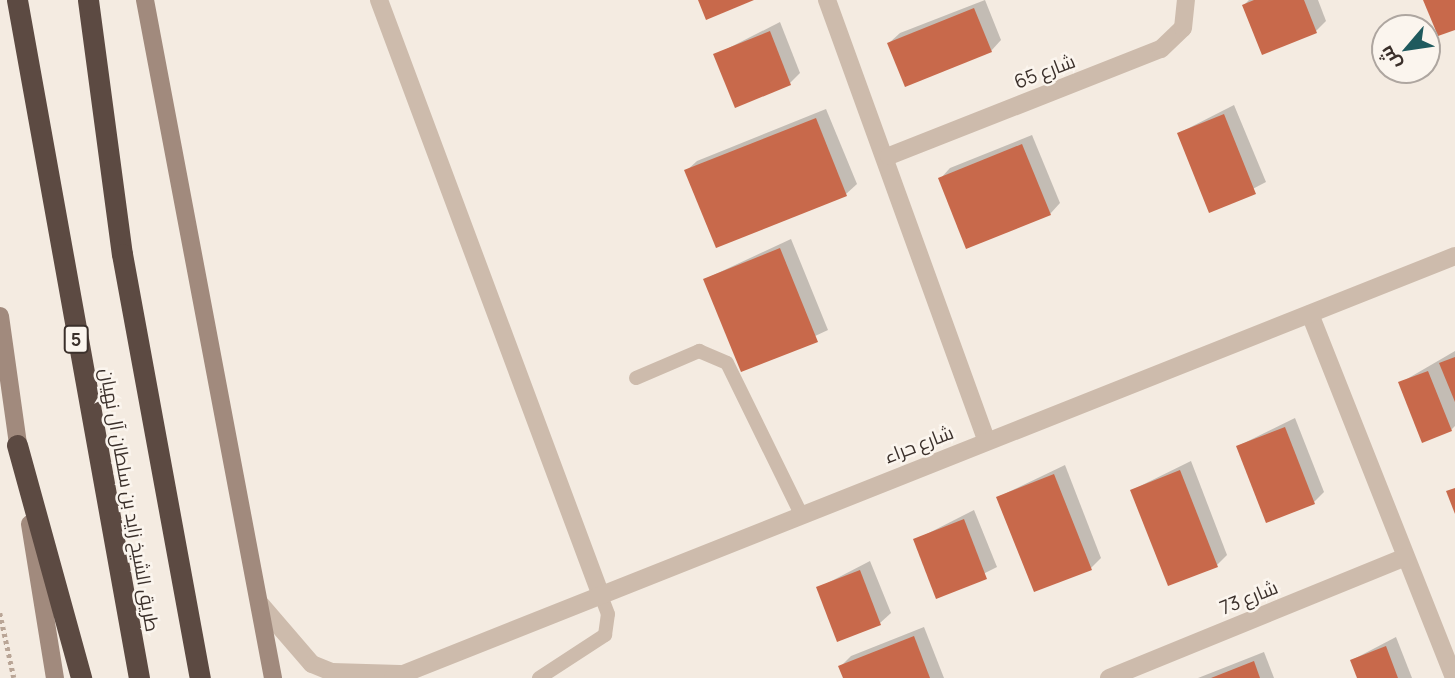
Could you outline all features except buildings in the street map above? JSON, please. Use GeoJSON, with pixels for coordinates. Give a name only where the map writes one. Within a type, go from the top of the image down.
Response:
{"type":"FeatureCollection","features":[{"type":"Feature","properties":{"kind":"highway","name":"طريق الشيخ زايد بن سلطان آل نهيان"},"geometry":{"type":"LineString","coordinates":[[17,0],[139,678]]}},
{"type":"Feature","properties":{"kind":"highway","name":"طريق الشيخ زايد بن سلطان آل نهيان"},"geometry":{"type":"LineString","coordinates":[[88,0],[122,254],[200,678]]}},
{"type":"Feature","properties":{"kind":"highway"},"geometry":{"type":"LineString","coordinates":[[18,445],[81,678]]}},
{"type":"Feature","properties":{"kind":"main road"},"geometry":{"type":"LineString","coordinates":[[145,0],[273,678]]}},
{"type":"Feature","properties":{"kind":"main road"},"geometry":{"type":"LineString","coordinates":[[0,316],[55,678]]}},
{"type":"Feature","properties":{"kind":"street"},"geometry":{"type":"LineString","coordinates":[[379,0],[600,593]]}},
{"type":"Feature","properties":{"kind":"street"},"geometry":{"type":"LineString","coordinates":[[827,0],[889,156],[987,441]]}},
{"type":"Feature","properties":{"kind":"street","name":"شارع 65"},"geometry":{"type":"LineString","coordinates":[[889,156],[1161,49],[1183,29],[1186,0]]}},
{"type":"Feature","properties":{"kind":"street","name":"شارع حراء"},"geometry":{"type":"LineString","coordinates":[[261,605],[312,664],[332,672],[396,676],[600,593],[1455,257]]}},
{"type":"Feature","properties":{"kind":"street"},"geometry":{"type":"LineString","coordinates":[[1310,314],[1454,678]]}},
{"type":"Feature","properties":{"kind":"street","name":"شارع 73"},"geometry":{"type":"LineString","coordinates":[[1109,678],[1405,557]]}},
{"type":"Feature","properties":{"kind":"lane"},"geometry":{"type":"LineString","coordinates":[[636,378],[699,351],[727,363],[801,514]]}},
{"type":"Feature","properties":{"kind":"lane"},"geometry":{"type":"LineString","coordinates":[[539,678],[605,635],[608,614],[600,593]]}},
{"type":"Feature","properties":{"kind":"path"},"geometry":{"type":"LineString","coordinates":[[0,614],[14,678]]}}]}
